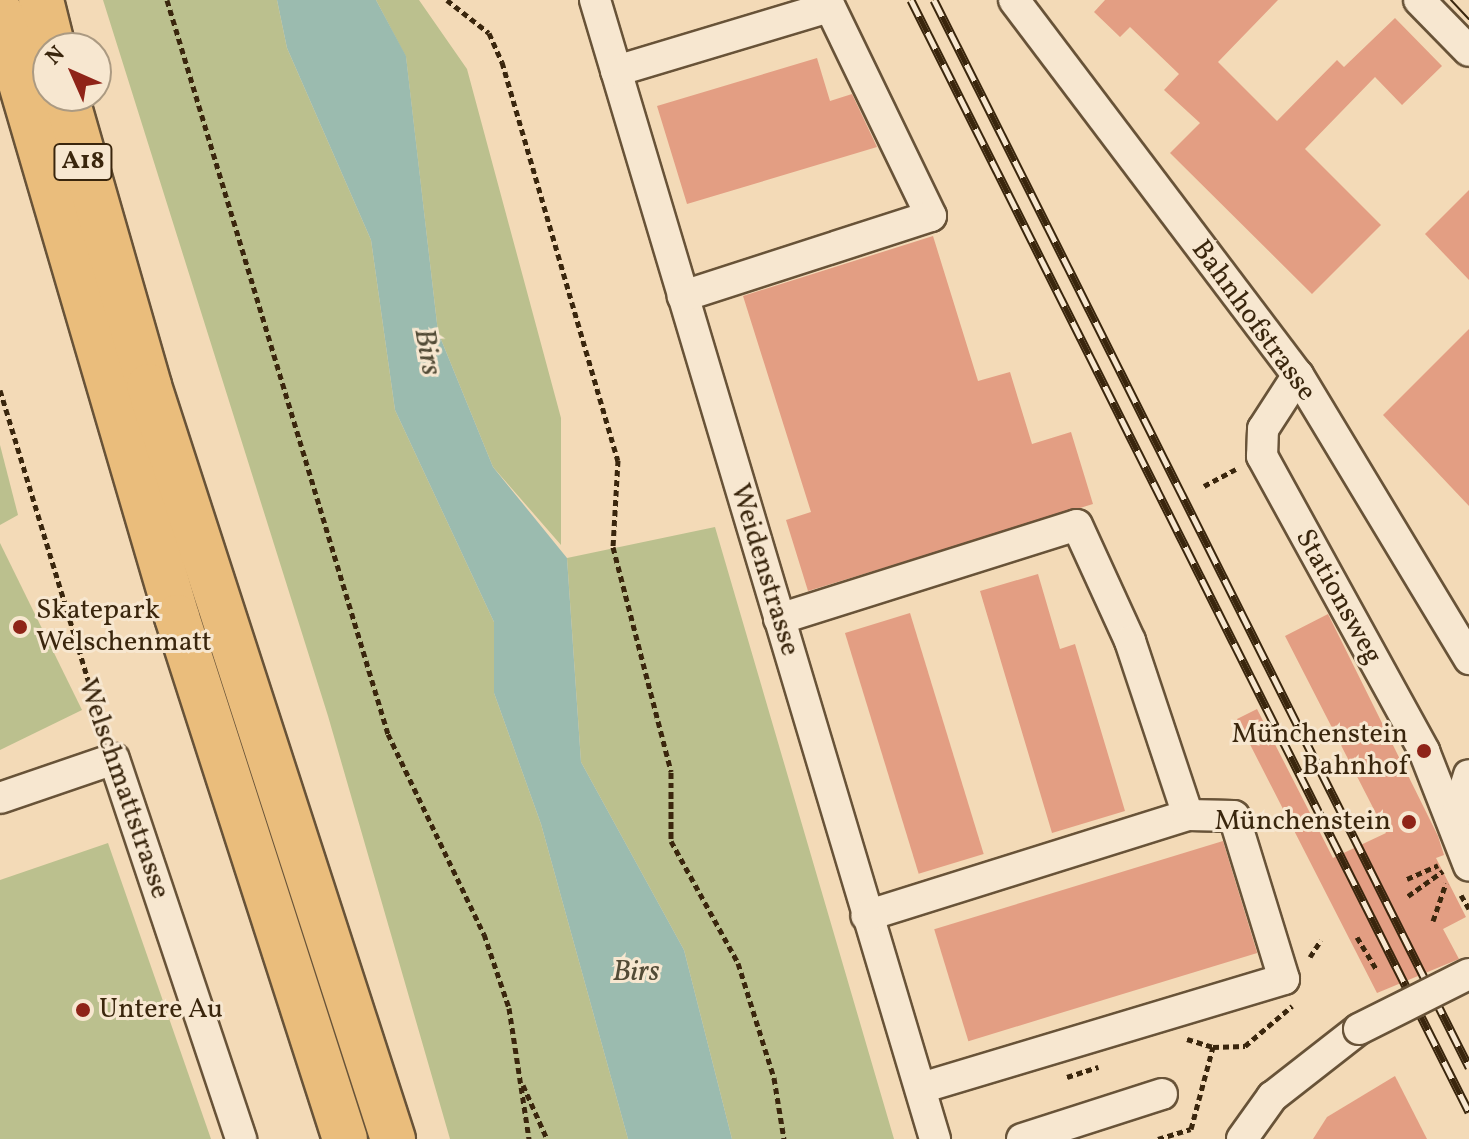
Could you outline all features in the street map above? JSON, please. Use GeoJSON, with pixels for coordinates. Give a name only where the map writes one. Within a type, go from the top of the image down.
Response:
{"type":"FeatureCollection","features":[{"type":"Feature","properties":{"kind":"highway"},"geometry":{"type":"LineString","coordinates":[[41,0],[49,32]]}},
{"type":"Feature","properties":{"kind":"highway","name":"A18"},"geometry":{"type":"LineString","coordinates":[[0,12],[177,617],[345,1139]]}},
{"type":"Feature","properties":{"kind":"highway","name":"A18"},"geometry":{"type":"LineString","coordinates":[[71,112],[149,386],[393,1139]]}},
{"type":"Feature","properties":{"kind":"street","name":"Weidenstrasse"},"geometry":{"type":"LineString","coordinates":[[595,0],[935,1139]]}},
{"type":"Feature","properties":{"kind":"street","name":"Bahnhofstrasse"},"geometry":{"type":"LineString","coordinates":[[1014,0],[1298,375],[1469,659]]}},
{"type":"Feature","properties":{"kind":"street"},"geometry":{"type":"LineString","coordinates":[[1419,0],[1469,51]]}},
{"type":"Feature","properties":{"kind":"street"},"geometry":{"type":"LineString","coordinates":[[616,71],[830,7],[931,216],[683,296]]}},
{"type":"Feature","properties":{"kind":"street"},"geometry":{"type":"LineString","coordinates":[[1262,456],[1263,429],[1298,375]]}},
{"type":"Feature","properties":{"kind":"street","name":"Stationsweg"},"geometry":{"type":"LineString","coordinates":[[1262,456],[1455,819],[1469,866]]}},
{"type":"Feature","properties":{"kind":"street"},"geometry":{"type":"LineString","coordinates":[[779,619],[1077,525],[1130,641],[1188,815]]}},
{"type":"Feature","properties":{"kind":"street"},"geometry":{"type":"LineString","coordinates":[[0,798],[114,759]]}},
{"type":"Feature","properties":{"kind":"street","name":"Welschmattstrasse"},"geometry":{"type":"LineString","coordinates":[[114,759],[241,1139]]}},
{"type":"Feature","properties":{"kind":"street"},"geometry":{"type":"LineString","coordinates":[[1455,819],[1469,775]]}},
{"type":"Feature","properties":{"kind":"street"},"geometry":{"type":"LineString","coordinates":[[866,916],[1188,815],[1234,816],[1284,979],[921,1088]]}},
{"type":"Feature","properties":{"kind":"street"},"geometry":{"type":"LineString","coordinates":[[1242,1139],[1272,1097],[1359,1029],[1469,974]]}},
{"type":"Feature","properties":{"kind":"street"},"geometry":{"type":"LineString","coordinates":[[1022,1139],[1162,1094]]}},
{"type":"Feature","properties":{"kind":"path"},"geometry":{"type":"LineString","coordinates":[[167,0],[388,734],[484,934],[509,1008],[529,1139]]}},
{"type":"Feature","properties":{"kind":"path"},"geometry":{"type":"LineString","coordinates":[[447,0],[489,33],[502,62],[618,460],[613,547],[671,772],[671,841],[738,963],[774,1078],[784,1139]]}},
{"type":"Feature","properties":{"kind":"path","name":"Welschmattstrasse"},"geometry":{"type":"LineString","coordinates":[[0,390],[114,759]]}},
{"type":"Feature","properties":{"kind":"path"},"geometry":{"type":"LineString","coordinates":[[1204,486],[1262,456]]}},
{"type":"Feature","properties":{"kind":"path"},"geometry":{"type":"LineString","coordinates":[[1407,879],[1455,864],[1433,921]]}},
{"type":"Feature","properties":{"kind":"path"},"geometry":{"type":"LineString","coordinates":[[1408,896],[1437,874]]}},
{"type":"Feature","properties":{"kind":"path"},"geometry":{"type":"LineString","coordinates":[[1357,937],[1377,970]]}},
{"type":"Feature","properties":{"kind":"path"},"geometry":{"type":"LineString","coordinates":[[1158,1139],[1191,1129],[1213,1047],[1233,1051]]}},
{"type":"Feature","properties":{"kind":"path"},"geometry":{"type":"LineString","coordinates":[[520,1079],[547,1139]]}},
{"type":"Feature","properties":{"kind":"green space"},"geometry":{"type":"Polygon","coordinates":[[[103,0],[277,0],[287,48],[371,240],[395,410],[494,622],[494,693],[541,824],[628,1139],[450,1139],[328,716],[103,0]]]}},
{"type":"Feature","properties":{"kind":"green space"},"geometry":{"type":"Polygon","coordinates":[[[376,0],[419,0],[467,69],[561,418],[561,545],[493,467],[438,332],[406,57],[376,0]]]}},
{"type":"Feature","properties":{"kind":"green space"},"geometry":{"type":"Polygon","coordinates":[[[0,445],[18,515],[0,525],[0,445]]]}},
{"type":"Feature","properties":{"kind":"green space"},"geometry":{"type":"Polygon","coordinates":[[[715,527],[894,1139],[732,1139],[684,950],[581,762],[567,558],[715,527]]]}},
{"type":"Feature","properties":{"kind":"green space","name":"Skatepark Welschenmatt"},"geometry":{"type":"Polygon","coordinates":[[[0,543],[82,710],[0,750],[0,543]]]}},
{"type":"Feature","properties":{"kind":"green space","name":"Untere Au"},"geometry":{"type":"Polygon","coordinates":[[[108,843],[211,1139],[0,1139],[0,880],[108,843]]]}},
{"type":"Feature","properties":{"kind":"water","name":"Birs"},"geometry":{"type":"Polygon","coordinates":[[[277,0],[376,0],[406,56],[438,332],[493,467],[567,558],[581,762],[684,950],[732,1139],[628,1139],[541,824],[494,693],[494,622],[395,410],[371,240],[287,48],[277,0]]]}},
{"type":"Feature","properties":{"kind":"building"},"geometry":{"type":"Polygon","coordinates":[[[1105,0],[1278,0],[1218,62],[1277,121],[1337,60],[1344,67],[1395,18],[1442,66],[1402,105],[1375,77],[1305,149],[1381,225],[1312,294],[1170,153],[1200,123],[1164,90],[1179,74],[1130,27],[1120,37],[1094,12],[1105,0]]]}},
{"type":"Feature","properties":{"kind":"building"},"geometry":{"type":"Polygon","coordinates":[[[817,58],[830,101],[852,94],[877,147],[687,204],[657,106],[817,58]]]}},
{"type":"Feature","properties":{"kind":"building"},"geometry":{"type":"Polygon","coordinates":[[[1469,190],[1469,280],[1425,234],[1469,190]]]}},
{"type":"Feature","properties":{"kind":"building"},"geometry":{"type":"Polygon","coordinates":[[[933,236],[978,381],[1010,372],[1032,444],[1071,432],[1093,504],[808,591],[786,520],[811,512],[743,296],[933,236]]]}},
{"type":"Feature","properties":{"kind":"building"},"geometry":{"type":"Polygon","coordinates":[[[1469,329],[1469,506],[1383,415],[1469,329]]]}},
{"type":"Feature","properties":{"kind":"building"},"geometry":{"type":"Polygon","coordinates":[[[1038,574],[1060,649],[1075,644],[1125,811],[1052,833],[980,591],[1038,574]]]}},
{"type":"Feature","properties":{"kind":"building"},"geometry":{"type":"Polygon","coordinates":[[[910,613],[984,854],[919,874],[845,633],[910,613]]]}},
{"type":"Feature","properties":{"kind":"building"},"geometry":{"type":"Polygon","coordinates":[[[1328,614],[1438,836],[1444,855],[1436,858],[1466,917],[1443,929],[1459,959],[1377,993],[1237,719],[1257,709],[1333,858],[1386,833],[1285,636],[1328,614]]]}},
{"type":"Feature","properties":{"kind":"building"},"geometry":{"type":"Polygon","coordinates":[[[1223,841],[1257,953],[968,1041],[934,929],[1223,841]]]}},
{"type":"Feature","properties":{"kind":"building"},"geometry":{"type":"Polygon","coordinates":[[[1395,1076],[1427,1139],[1313,1139],[1327,1117],[1395,1076]]]}},
{"type":"Feature","properties":{"kind":"tram line"},"geometry":{"type":"LineString","coordinates":[[1451,0],[1469,19]]}},
{"type":"Feature","properties":{"kind":"railway"},"geometry":{"type":"LineString","coordinates":[[911,0],[1469,1112]]}},
{"type":"Feature","properties":{"kind":"railway"},"geometry":{"type":"LineString","coordinates":[[934,0],[1469,1067]]}},
{"type":"Feature","properties":{"kind":"place","name":"Skatepark Welschenmatt"},"geometry":{"type":"Point","coordinates":[20,627]}},
{"type":"Feature","properties":{"kind":"place","name":"Münchenstein Bahnhof"},"geometry":{"type":"Point","coordinates":[1424,751]}},
{"type":"Feature","properties":{"kind":"place","name":"Münchenstein"},"geometry":{"type":"Point","coordinates":[1409,822]}},
{"type":"Feature","properties":{"kind":"place","name":"Untere Au"},"geometry":{"type":"Point","coordinates":[83,1010]}}]}
